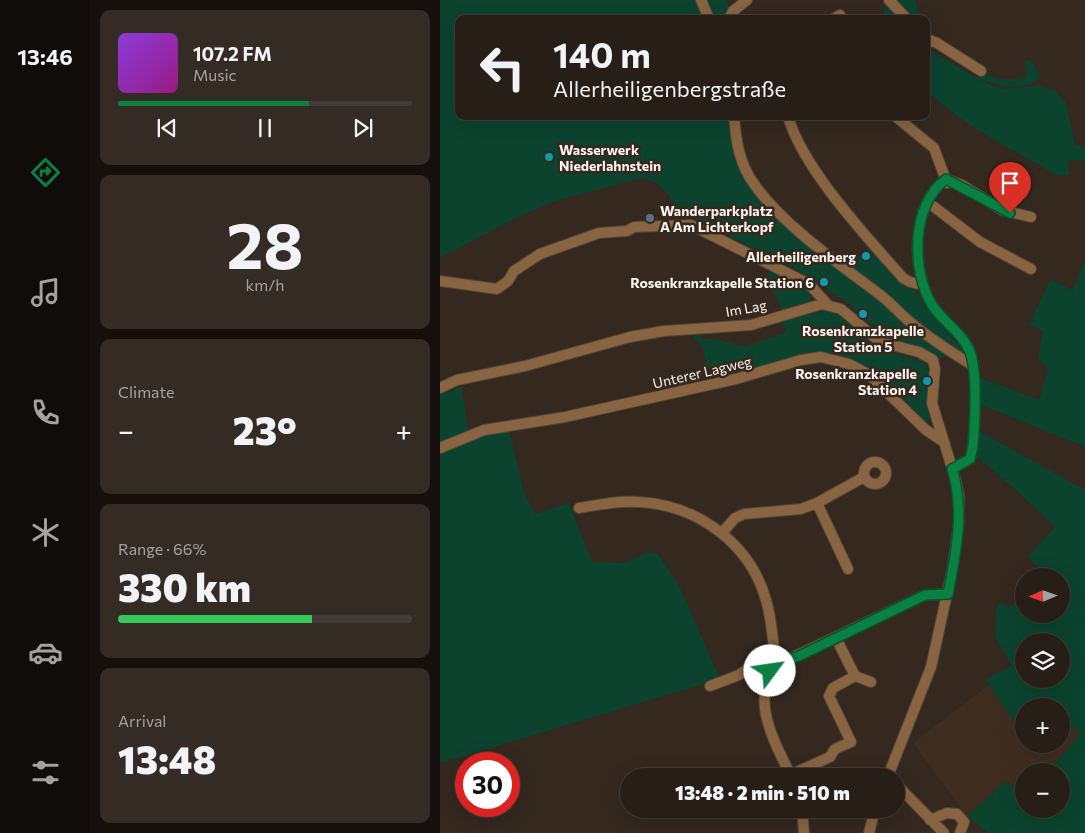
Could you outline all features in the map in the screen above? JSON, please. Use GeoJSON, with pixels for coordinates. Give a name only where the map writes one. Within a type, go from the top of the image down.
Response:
{"type":"FeatureCollection","features":[{"type":"Feature","properties":{"kind":"street"},"geometry":{"type":"LineString","coordinates":[[701,0],[707,15]]}},
{"type":"Feature","properties":{"kind":"street"},"geometry":{"type":"LineString","coordinates":[[731,15],[733,11],[747,0]]}},
{"type":"Feature","properties":{"kind":"street"},"geometry":{"type":"LineString","coordinates":[[889,0],[903,15]]}},
{"type":"Feature","properties":{"kind":"street"},"geometry":{"type":"LineString","coordinates":[[930,40],[981,71]]}},
{"type":"Feature","properties":{"kind":"street"},"geometry":{"type":"LineString","coordinates":[[734,120],[736,145],[742,161],[752,181],[764,197],[810,240],[882,296],[909,322],[972,365]]}},
{"type":"Feature","properties":{"kind":"street"},"geometry":{"type":"LineString","coordinates":[[790,120],[804,150],[841,205],[903,278],[922,285]]}},
{"type":"Feature","properties":{"kind":"street"},"geometry":{"type":"LineString","coordinates":[[900,120],[932,145],[947,183]]}},
{"type":"Feature","properties":{"kind":"street"},"geometry":{"type":"LineString","coordinates":[[952,469],[970,459],[973,446],[972,365],[969,349],[934,308],[922,285],[917,242],[920,224],[937,186],[947,183],[962,185],[1002,210],[1031,217]]}},
{"type":"Feature","properties":{"kind":"street"},"geometry":{"type":"LineString","coordinates":[[928,203],[980,242],[1031,269]]}},
{"type":"Feature","properties":{"kind":"street"},"geometry":{"type":"LineString","coordinates":[[440,281],[497,289],[508,281],[514,270],[540,254],[576,240],[599,233],[629,230],[634,226],[682,224],[698,229],[809,284],[828,305],[843,310],[880,342],[919,352],[933,360],[935,369],[932,403],[959,497],[959,523],[948,594],[931,667],[891,768]]}},
{"type":"Feature","properties":{"kind":"street","name":"Im Lag"},"geometry":{"type":"LineString","coordinates":[[440,388],[458,380],[525,366],[630,336],[673,330],[751,325],[812,306],[828,305]]}},
{"type":"Feature","properties":{"kind":"street","name":"Unterer Lagweg"},"geometry":{"type":"LineString","coordinates":[[440,448],[484,430],[565,417],[736,379],[801,360],[822,357],[848,363],[866,373],[926,430],[944,442]]}},
{"type":"Feature","properties":{"kind":"street"},"geometry":{"type":"LineString","coordinates":[[722,533],[735,518],[744,514],[801,509],[817,503],[864,476]]}},
{"type":"Feature","properties":{"kind":"street"},"geometry":{"type":"LineString","coordinates":[[579,508],[635,502],[664,504],[697,516],[722,533],[736,546],[754,571],[766,598],[771,620],[774,649],[781,659],[787,660],[799,656],[925,595],[948,594]]}},
{"type":"Feature","properties":{"kind":"street"},"geometry":{"type":"LineString","coordinates":[[817,503],[848,569]]}},
{"type":"Feature","properties":{"kind":"street"},"geometry":{"type":"LineString","coordinates":[[836,638],[855,676],[871,682]]}},
{"type":"Feature","properties":{"kind":"street"},"geometry":{"type":"LineString","coordinates":[[710,686],[739,675],[774,649]]}},
{"type":"Feature","properties":{"kind":"street"},"geometry":{"type":"LineString","coordinates":[[781,659],[768,676],[764,696],[770,731],[786,768]]}},
{"type":"Feature","properties":{"kind":"street"},"geometry":{"type":"LineString","coordinates":[[807,768],[830,757],[835,749],[851,742],[829,695],[833,688],[855,676]]}},
{"type":"Feature","properties":{"kind":"street"},"geometry":{"type":"LineString","coordinates":[[905,794],[944,833]]}},
{"type":"Feature","properties":{"kind":"street"},"geometry":{"type":"LineString","coordinates":[[930,820],[947,814],[957,814],[964,822],[960,833]]}},
{"type":"Feature","properties":{"kind":"street"},"geometry":{"type":"LineString","coordinates":[[803,818],[804,833]]}},
{"type":"Feature","properties":{"kind":"street"},"geometry":{"type":"LineString","coordinates":[[869,833],[873,818]]}},
{"type":"Feature","properties":{"kind":"shaded area"},"geometry":{"type":"Polygon","coordinates":[[[989,685],[1015,723],[1015,753],[1064,753],[1056,763],[1015,763],[1015,789],[1006,781],[967,816],[913,743],[989,685]]]}},
{"type":"Feature","properties":{"kind":"shaded area"},"geometry":{"type":"Polygon","coordinates":[[[1070,725],[1080,734],[1070,746],[1070,725]]]}},
{"type":"Feature","properties":{"kind":"green space"},"geometry":{"type":"Polygon","coordinates":[[[440,0],[726,0],[734,15],[455,15],[455,120],[738,120],[741,145],[746,162],[754,178],[776,206],[845,265],[871,248],[902,285],[916,291],[928,311],[966,354],[949,355],[939,359],[933,352],[886,337],[851,305],[798,270],[677,210],[671,199],[659,185],[642,178],[556,201],[514,219],[440,258],[440,0]]]}},
{"type":"Feature","properties":{"kind":"green space"},"geometry":{"type":"Polygon","coordinates":[[[884,0],[915,0],[920,15],[884,15],[883,10],[887,4],[884,0]]]}},
{"type":"Feature","properties":{"kind":"green space"},"geometry":{"type":"Polygon","coordinates":[[[930,47],[932,52],[990,85],[1001,89],[1037,86],[1053,89],[1066,103],[1075,145],[1085,147],[1085,161],[1068,160],[1069,175],[1056,175],[971,126],[930,93],[930,47]]]}},
{"type":"Feature","properties":{"kind":"green space"},"geometry":{"type":"Polygon","coordinates":[[[1031,60],[1039,74],[1037,81],[1029,84],[1015,87],[1000,85],[978,77],[981,72],[1004,79],[1027,76],[1025,61],[1031,60]]]}},
{"type":"Feature","properties":{"kind":"green space"},"geometry":{"type":"Polygon","coordinates":[[[1083,264],[1085,264],[1085,447],[979,404],[978,377],[1039,400],[1048,369],[1038,359],[1043,331],[1029,325],[1050,280],[1073,290],[1083,264]]]}},
{"type":"Feature","properties":{"kind":"green space"},"geometry":{"type":"Polygon","coordinates":[[[768,268],[808,290],[812,299],[782,310],[769,283],[768,268]]]}},
{"type":"Feature","properties":{"kind":"green space"},"geometry":{"type":"Polygon","coordinates":[[[829,310],[840,316],[873,346],[925,363],[929,370],[926,402],[930,420],[926,422],[878,375],[850,358],[834,354],[817,353],[729,377],[726,364],[707,367],[703,348],[692,335],[700,335],[701,339],[716,339],[746,347],[786,332],[782,321],[829,310]]]}},
{"type":"Feature","properties":{"kind":"green space"},"geometry":{"type":"Polygon","coordinates":[[[461,387],[469,432],[440,444],[440,395],[461,387]]]}},
{"type":"Feature","properties":{"kind":"green space"},"geometry":{"type":"Polygon","coordinates":[[[509,430],[524,492],[535,514],[569,503],[592,562],[626,563],[647,552],[657,553],[678,583],[720,679],[477,752],[455,752],[455,758],[440,763],[440,452],[485,433],[509,430]]]}},
{"type":"Feature","properties":{"kind":"green space"},"geometry":{"type":"Polygon","coordinates":[[[979,431],[1085,490],[1085,833],[988,833],[967,816],[1006,781],[1015,789],[1015,818],[1070,818],[1070,763],[1056,763],[1064,753],[1070,753],[1070,746],[1080,734],[1070,725],[1070,698],[1015,698],[1015,723],[985,679],[1012,666],[995,637],[997,605],[1002,601],[1008,608],[1015,602],[1015,623],[1070,623],[1070,568],[1038,568],[1028,556],[1055,527],[977,457],[979,431]]]}},
{"type":"Feature","properties":{"kind":"place","name":"Wasserwerk Niederlahnstein"},"geometry":{"type":"Point","coordinates":[549,157]}},
{"type":"Feature","properties":{"kind":"place","name":"Wanderparkplatz A Am Lichterkopf"},"geometry":{"type":"Point","coordinates":[650,218]}},
{"type":"Feature","properties":{"kind":"place","name":"Allerheiligenberg"},"geometry":{"type":"Point","coordinates":[866,256]}},
{"type":"Feature","properties":{"kind":"place","name":"Rosenkranzkapelle Station 6"},"geometry":{"type":"Point","coordinates":[824,282]}},
{"type":"Feature","properties":{"kind":"place","name":"Rosenkranzkapelle Station 5"},"geometry":{"type":"Point","coordinates":[863,314]}},
{"type":"Feature","properties":{"kind":"place","name":"Rosenkranzkapelle Station 4"},"geometry":{"type":"Point","coordinates":[927,381]}},
{"type":"Feature","properties":{"kind":"route"},"geometry":{"type":"LineString","coordinates":[[770,671],[781,659],[787,660],[799,656],[925,595],[936,593],[948,594],[959,523],[959,497],[952,469],[964,464],[971,458],[973,446],[974,405],[972,365],[969,349],[931,304],[922,285],[917,242],[921,220],[928,203],[938,184],[946,179],[962,185],[993,205],[1010,213]]}}]}
